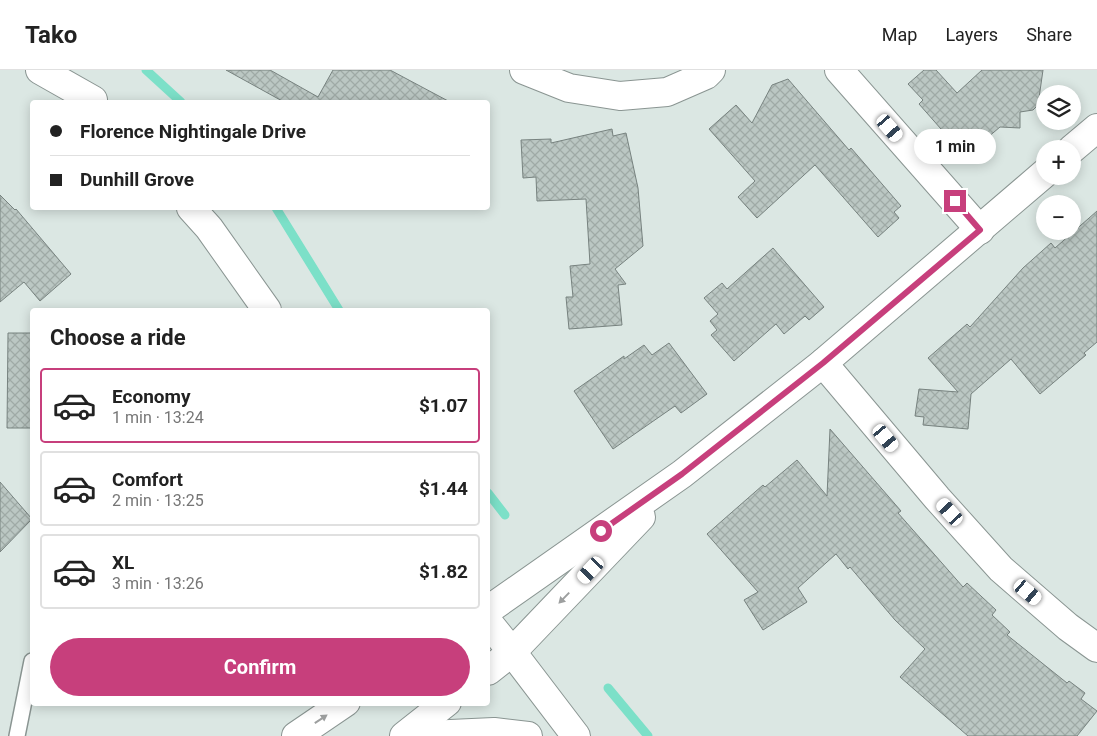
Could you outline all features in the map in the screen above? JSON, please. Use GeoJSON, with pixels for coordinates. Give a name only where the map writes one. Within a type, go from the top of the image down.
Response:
{"type":"FeatureCollection","features":[{"type":"Feature","properties":{"kind":"street"},"geometry":{"type":"LineString","coordinates":[[40,70],[92,100]]}},
{"type":"Feature","properties":{"kind":"street"},"geometry":{"type":"LineString","coordinates":[[65,70],[93,100]]}},
{"type":"Feature","properties":{"kind":"street"},"geometry":{"type":"LineString","coordinates":[[524,70],[569,88],[620,96],[667,92],[711,70]]}},
{"type":"Feature","properties":{"kind":"street"},"geometry":{"type":"LineString","coordinates":[[839,70],[980,230]]}},
{"type":"Feature","properties":{"kind":"street"},"geometry":{"type":"LineString","coordinates":[[1081,141],[1097,128]]}},
{"type":"Feature","properties":{"kind":"street"},"geometry":{"type":"LineString","coordinates":[[490,609],[682,474],[823,363],[1036,181]]}},
{"type":"Feature","properties":{"kind":"street"},"geometry":{"type":"LineString","coordinates":[[193,210],[209,228],[266,308]]}},
{"type":"Feature","properties":{"kind":"street"},"geometry":{"type":"LineString","coordinates":[[823,363],[937,498],[1001,569],[1068,627],[1097,648]]}},
{"type":"Feature","properties":{"kind":"street"},"geometry":{"type":"LineString","coordinates":[[490,669],[512,652],[682,474]]}},
{"type":"Feature","properties":{"kind":"street"},"geometry":{"type":"LineString","coordinates":[[490,624],[576,736]]}},
{"type":"Feature","properties":{"kind":"street"},"geometry":{"type":"LineString","coordinates":[[296,736],[340,706]]}},
{"type":"Feature","properties":{"kind":"street"},"geometry":{"type":"LineString","coordinates":[[406,736],[441,706]]}},
{"type":"Feature","properties":{"kind":"street"},"geometry":{"type":"LineString","coordinates":[[406,736],[494,732],[528,736]]}},
{"type":"Feature","properties":{"kind":"lane"},"geometry":{"type":"LineString","coordinates":[[17,736],[30,671]]}},
{"type":"Feature","properties":{"kind":"building"},"geometry":{"type":"Polygon","coordinates":[[[226,70],[270,70],[318,97],[333,70],[390,70],[446,100],[280,100],[226,70]]]}},
{"type":"Feature","properties":{"kind":"building"},"geometry":{"type":"Polygon","coordinates":[[[924,70],[936,70],[957,93],[982,70],[1043,70],[1041,85],[1036,85],[1036,107],[1033,110],[1020,112],[1020,128],[1000,127],[974,149],[971,146],[963,154],[919,104],[923,100],[908,84],[924,70]]]}},
{"type":"Feature","properties":{"kind":"building"},"geometry":{"type":"Polygon","coordinates":[[[788,79],[849,150],[851,148],[901,206],[894,212],[899,218],[878,237],[815,165],[757,218],[738,197],[755,181],[709,129],[736,105],[752,123],[772,85],[788,79]]]}},
{"type":"Feature","properties":{"kind":"building"},"geometry":{"type":"Polygon","coordinates":[[[612,129],[613,136],[626,133],[638,188],[643,246],[615,269],[626,284],[618,285],[622,325],[569,329],[566,297],[573,297],[570,266],[590,264],[586,199],[537,201],[536,177],[523,178],[521,140],[551,139],[551,143],[612,129]]]}},
{"type":"Feature","properties":{"kind":"building"},"geometry":{"type":"Polygon","coordinates":[[[0,195],[16,209],[71,274],[40,301],[24,282],[0,302],[0,195]]]}},
{"type":"Feature","properties":{"kind":"building"},"geometry":{"type":"Polygon","coordinates":[[[1097,211],[1097,342],[1084,353],[1086,355],[1040,394],[1011,359],[971,394],[968,429],[923,425],[924,417],[915,416],[919,389],[958,392],[928,358],[967,324],[970,327],[1023,268],[1051,243],[1055,248],[1064,240],[1081,240],[1081,225],[1097,211]]]}},
{"type":"Feature","properties":{"kind":"building"},"geometry":{"type":"Polygon","coordinates":[[[773,248],[824,307],[809,320],[805,316],[784,334],[776,324],[734,361],[711,335],[717,330],[710,321],[718,314],[704,298],[722,283],[727,289],[773,248]]]}},
{"type":"Feature","properties":{"kind":"building"},"geometry":{"type":"Polygon","coordinates":[[[8,333],[30,333],[30,428],[7,428],[8,333]]]}},
{"type":"Feature","properties":{"kind":"building"},"geometry":{"type":"Polygon","coordinates":[[[669,343],[707,394],[681,413],[675,406],[613,449],[574,391],[624,356],[624,359],[644,345],[652,355],[669,343]]]}},
{"type":"Feature","properties":{"kind":"building"},"geometry":{"type":"Polygon","coordinates":[[[830,429],[901,511],[898,513],[963,587],[967,583],[996,610],[992,615],[1010,632],[1007,635],[1067,683],[1069,681],[1085,693],[1081,699],[1097,711],[1077,736],[968,736],[900,677],[925,649],[895,620],[850,567],[848,569],[836,554],[798,588],[807,602],[763,630],[744,600],[758,592],[707,534],[763,485],[765,487],[797,460],[827,496],[830,429]]]}},
{"type":"Feature","properties":{"kind":"building"},"geometry":{"type":"Polygon","coordinates":[[[0,482],[30,517],[30,521],[0,552],[0,482]]]}},
{"type":"Feature","properties":{"kind":"waterway"},"geometry":{"type":"LineString","coordinates":[[146,70],[179,100]]}},
{"type":"Feature","properties":{"kind":"waterway"},"geometry":{"type":"LineString","coordinates":[[277,210],[338,308]]}},
{"type":"Feature","properties":{"kind":"waterway"},"geometry":{"type":"LineString","coordinates":[[490,496],[505,515]]}},
{"type":"Feature","properties":{"kind":"waterway"},"geometry":{"type":"LineString","coordinates":[[608,688],[648,736]]}},
{"type":"Feature","properties":{"kind":"route"},"geometry":{"type":"LineString","coordinates":[[601,531],[682,474],[823,363],[980,230],[955,201]]}}]}
